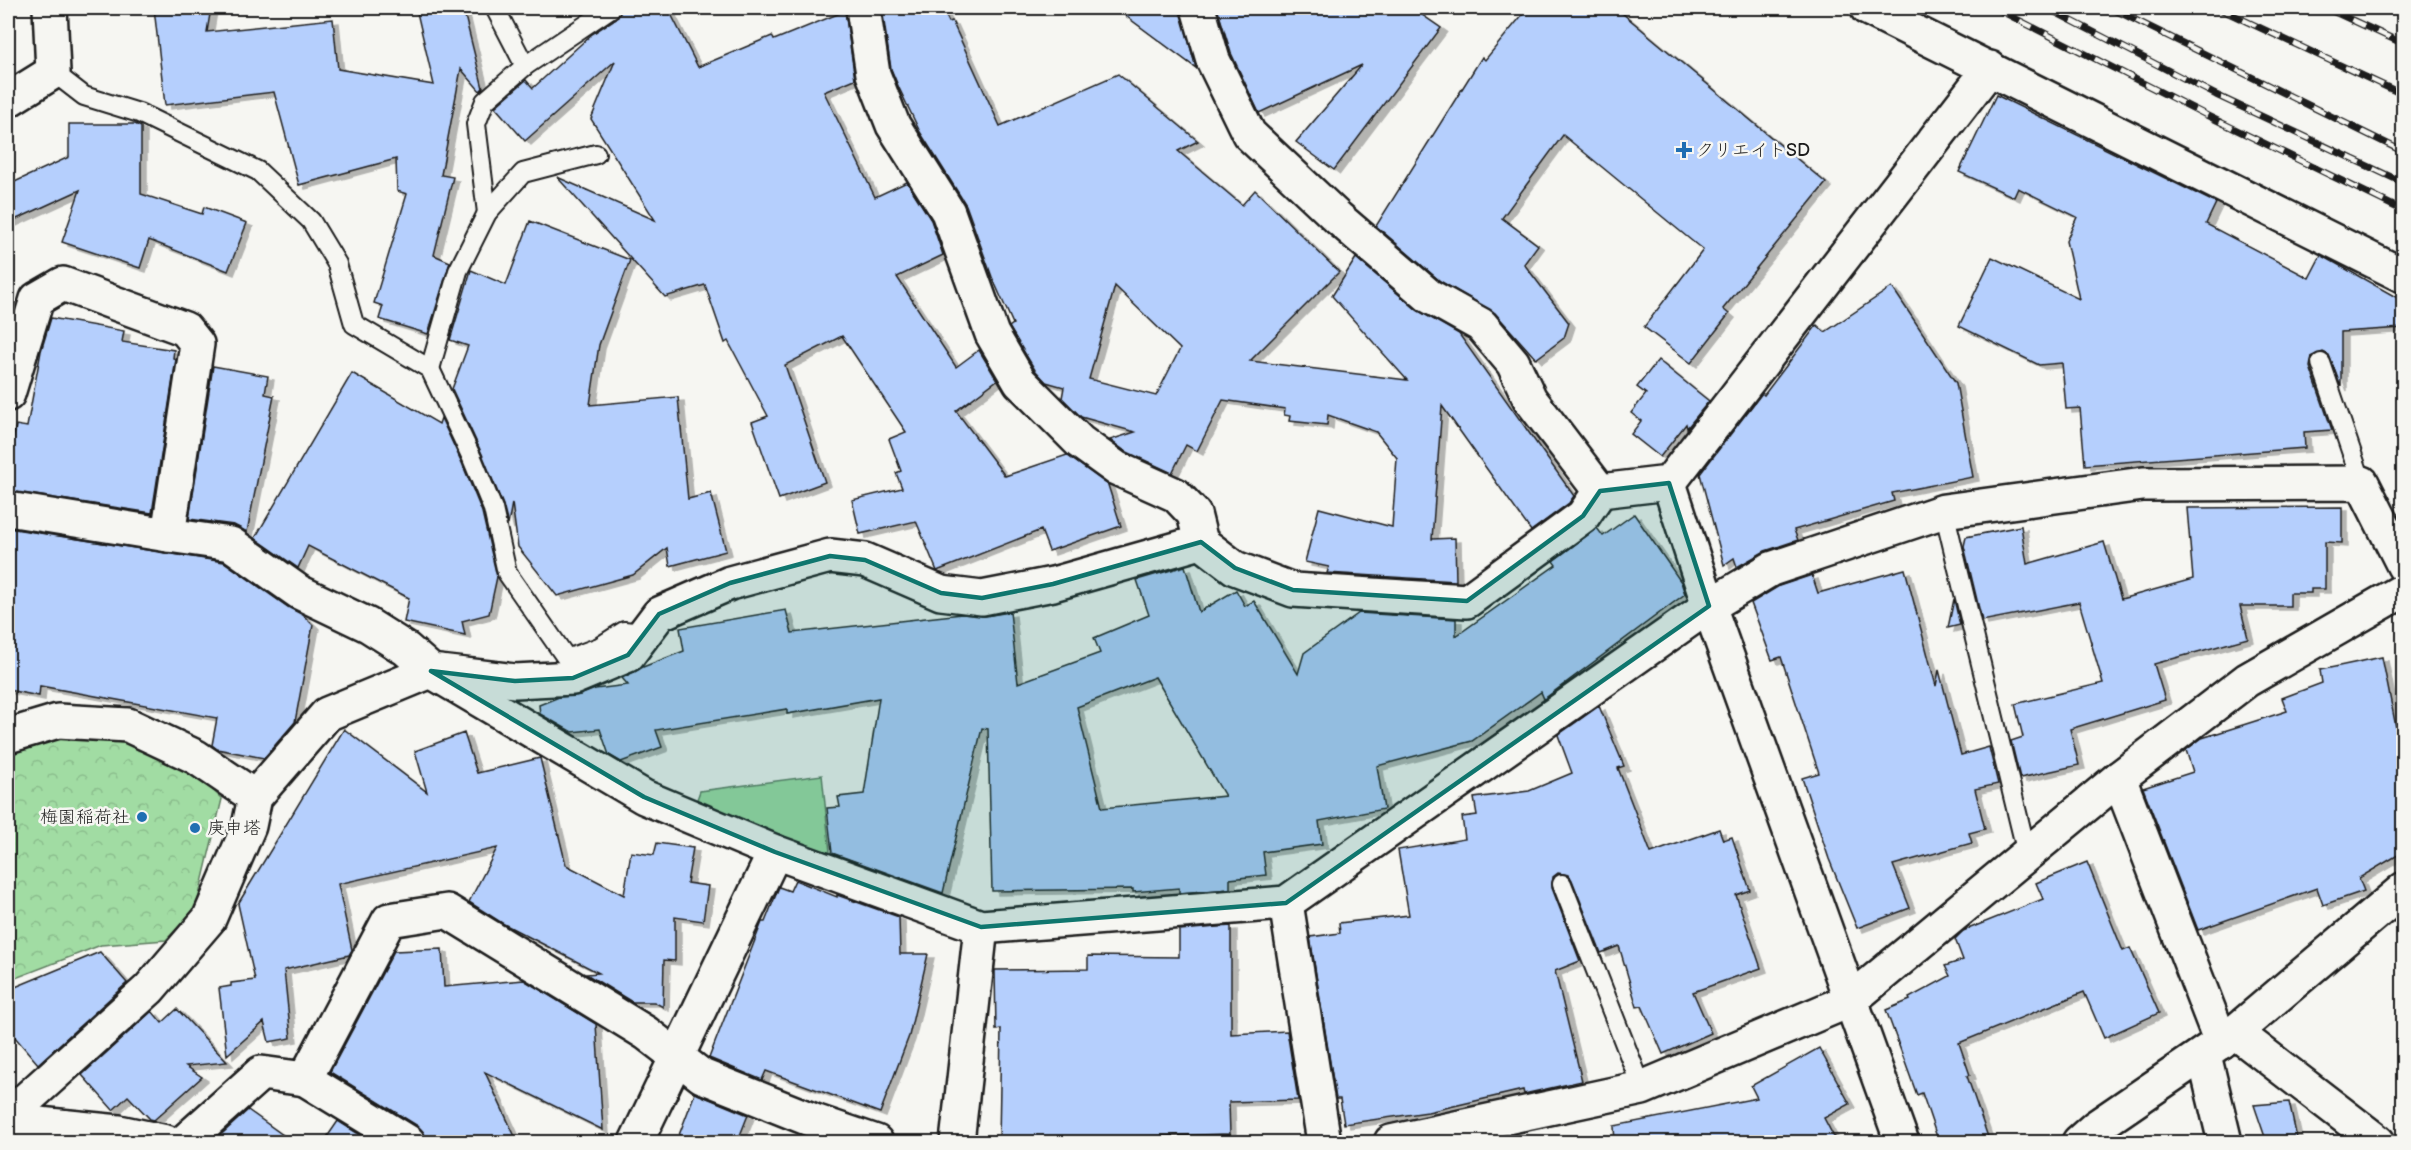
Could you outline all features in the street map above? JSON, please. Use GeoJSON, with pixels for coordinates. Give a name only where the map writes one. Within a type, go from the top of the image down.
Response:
{"type":"FeatureCollection","features":[{"type":"Feature","properties":{"kind":"street"},"geometry":{"type":"LineString","coordinates":[[8,100],[53,72],[50,8]]}},
{"type":"Feature","properties":{"kind":"street"},"geometry":{"type":"LineString","coordinates":[[863,8],[873,74],[893,125],[948,212],[992,334],[1020,382],[1089,448],[1116,468],[1176,495],[1194,514],[1201,542],[1235,568],[1293,590],[1467,601],[1583,516],[1600,490]]}},
{"type":"Feature","properties":{"kind":"street"},"geometry":{"type":"LineString","coordinates":[[1198,8],[1213,60],[1249,134],[1338,218],[1429,296],[1481,325],[1513,363],[1530,399],[1600,490]]}},
{"type":"Feature","properties":{"kind":"street"},"geometry":{"type":"LineString","coordinates":[[1867,8],[2403,276]]}},
{"type":"Feature","properties":{"kind":"street"},"geometry":{"type":"LineString","coordinates":[[1600,490],[1669,483],[1990,68]]}},
{"type":"Feature","properties":{"kind":"street"},"geometry":{"type":"LineString","coordinates":[[8,394],[37,299],[63,284],[185,329],[197,344],[168,535]]}},
{"type":"Feature","properties":{"kind":"street"},"geometry":{"type":"LineString","coordinates":[[1669,483],[1709,606],[1902,1143]]}},
{"type":"Feature","properties":{"kind":"street"},"geometry":{"type":"LineString","coordinates":[[8,509],[231,544],[299,592],[368,625],[397,643],[431,671],[644,797],[775,852],[981,927],[1286,903],[1709,606],[1771,569],[1944,511],[2143,484],[2362,483],[2403,566]]}},
{"type":"Feature","properties":{"kind":"street"},"geometry":{"type":"LineString","coordinates":[[166,1143],[119,1132],[29,1124],[8,1115],[149,989],[209,919],[249,826],[255,797],[327,714],[431,671],[515,681],[573,678],[628,656],[659,614],[730,583],[830,556],[865,560],[941,593],[982,598],[1053,584],[1201,542]]}},
{"type":"Feature","properties":{"kind":"street"},"geometry":{"type":"LineString","coordinates":[[1391,1143],[1642,1088],[1851,1000],[2119,778],[2247,680],[2403,590]]}},
{"type":"Feature","properties":{"kind":"street"},"geometry":{"type":"LineString","coordinates":[[8,736],[58,721],[128,725],[196,757],[255,797]]}},
{"type":"Feature","properties":{"kind":"street"},"geometry":{"type":"LineString","coordinates":[[2119,778],[2220,1043],[2225,1143]]}},
{"type":"Feature","properties":{"kind":"street"},"geometry":{"type":"LineString","coordinates":[[636,1143],[775,852]]}},
{"type":"Feature","properties":{"kind":"street"},"geometry":{"type":"LineString","coordinates":[[2079,1143],[2096,1127],[2220,1043],[2403,889]]}},
{"type":"Feature","properties":{"kind":"street"},"geometry":{"type":"LineString","coordinates":[[1286,903],[1324,1143]]}},
{"type":"Feature","properties":{"kind":"street"},"geometry":{"type":"LineString","coordinates":[[305,1079],[389,920],[447,911],[646,1033],[702,1076],[876,1143]]}},
{"type":"Feature","properties":{"kind":"street"},"geometry":{"type":"LineString","coordinates":[[957,1143],[981,927]]}},
{"type":"Feature","properties":{"kind":"street"},"geometry":{"type":"LineString","coordinates":[[2220,1043],[2378,1143]]}},
{"type":"Feature","properties":{"kind":"street"},"geometry":{"type":"LineString","coordinates":[[184,1143],[261,1073],[305,1079],[408,1143]]}},
{"type":"Feature","properties":{"kind":"lane"},"geometry":{"type":"LineString","coordinates":[[495,8],[525,66]]}},
{"type":"Feature","properties":{"kind":"lane"},"geometry":{"type":"LineString","coordinates":[[487,213],[476,124],[485,101],[525,66],[610,8]]}},
{"type":"Feature","properties":{"kind":"lane"},"geometry":{"type":"LineString","coordinates":[[53,72],[84,96],[139,113],[258,171],[311,221],[337,264],[354,324],[430,369],[493,509],[507,573],[567,659],[599,647],[624,632],[643,633]]}},
{"type":"Feature","properties":{"kind":"lane"},"geometry":{"type":"LineString","coordinates":[[430,369],[458,271],[487,213],[523,173],[596,154]]}},
{"type":"Feature","properties":{"kind":"lane"},"geometry":{"type":"LineString","coordinates":[[2321,363],[2362,483]]}},
{"type":"Feature","properties":{"kind":"lane"},"geometry":{"type":"LineString","coordinates":[[1944,511],[2027,854]]}},
{"type":"Feature","properties":{"kind":"lane"},"geometry":{"type":"LineString","coordinates":[[1562,884],[1642,1088]]}},
{"type":"Feature","properties":{"kind":"highlighted area"},"geometry":{"type":"Polygon","coordinates":[[[1669,483],[1709,606],[1286,903],[981,927],[775,852],[644,797],[431,671],[515,681],[573,678],[628,655],[659,614],[730,583],[830,556],[865,560],[941,593],[982,598],[1053,584],[1201,542],[1235,568],[1293,590],[1467,601],[1583,516],[1600,491],[1669,483]]]}},
{"type":"Feature","properties":{"kind":"green space"},"geometry":{"type":"Polygon","coordinates":[[[64,737],[126,743],[191,769],[222,799],[196,908],[166,940],[101,945],[8,981],[8,753],[64,737]]]}},
{"type":"Feature","properties":{"kind":"green space"},"geometry":{"type":"Polygon","coordinates":[[[822,775],[831,862],[695,805],[700,791],[822,775]]]}},
{"type":"Feature","properties":{"kind":"building"},"geometry":{"type":"Polygon","coordinates":[[[154,8],[211,8],[207,32],[333,19],[338,69],[434,85],[416,8],[463,8],[483,88],[480,91],[461,69],[441,175],[453,177],[434,255],[450,262],[428,334],[379,319],[383,306],[374,303],[407,194],[397,191],[396,159],[299,185],[274,92],[165,105],[154,8]]]}},
{"type":"Feature","properties":{"kind":"building"},"geometry":{"type":"Polygon","coordinates":[[[622,8],[675,8],[670,12],[698,67],[772,36],[774,40],[845,11],[855,79],[824,92],[875,197],[907,182],[931,220],[943,255],[897,277],[956,367],[979,350],[997,380],[956,411],[1005,476],[1067,455],[1108,485],[1121,526],[1049,551],[1041,530],[937,571],[916,521],[860,534],[852,500],[902,488],[896,473],[901,471],[889,439],[906,432],[842,336],[785,365],[825,482],[779,499],[752,422],[768,416],[728,341],[725,343],[705,285],[665,297],[557,177],[655,220],[591,119],[615,61],[525,141],[495,107],[526,80],[533,88],[592,34],[618,17],[622,8]]]}},
{"type":"Feature","properties":{"kind":"building"},"geometry":{"type":"Polygon","coordinates":[[[882,8],[942,8],[949,22],[952,21],[1000,126],[1118,74],[1198,141],[1178,151],[1242,205],[1255,190],[1339,272],[1250,361],[1407,380],[1332,296],[1356,258],[1417,310],[1459,334],[1574,496],[1569,503],[1531,531],[1442,406],[1432,539],[1455,538],[1456,581],[1327,573],[1329,567],[1305,562],[1319,508],[1392,527],[1397,458],[1376,432],[1328,415],[1327,425],[1289,421],[1290,416],[1284,415],[1285,409],[1223,400],[1197,451],[1186,445],[1172,473],[1125,451],[1110,440],[1135,432],[1081,417],[1062,398],[1064,387],[1046,382],[1035,370],[1009,327],[1013,324],[992,277],[966,205],[920,132],[891,69],[882,8]],[[1115,286],[1089,379],[1156,396],[1180,349],[1115,286]]]}},
{"type":"Feature","properties":{"kind":"building"},"geometry":{"type":"Polygon","coordinates":[[[1115,8],[1180,8],[1196,68],[1115,8]]]}},
{"type":"Feature","properties":{"kind":"building"},"geometry":{"type":"Polygon","coordinates":[[[1217,8],[1412,8],[1441,28],[1334,170],[1296,142],[1362,65],[1259,113],[1231,53],[1217,8]]]}},
{"type":"Feature","properties":{"kind":"building"},"geometry":{"type":"Polygon","coordinates":[[[1528,8],[1616,8],[1826,183],[1723,309],[1729,314],[1691,363],[1644,327],[1703,250],[1563,135],[1502,218],[1538,245],[1524,264],[1569,323],[1564,338],[1536,359],[1495,313],[1440,281],[1376,226],[1482,57],[1485,60],[1528,8]]]}},
{"type":"Feature","properties":{"kind":"building"},"geometry":{"type":"Polygon","coordinates":[[[1996,95],[2216,203],[2206,224],[2309,278],[2321,255],[2403,301],[2403,328],[2341,332],[2341,387],[2329,355],[2323,352],[2312,356],[2310,367],[2332,430],[2304,432],[2305,448],[2085,465],[2080,408],[2066,409],[2062,363],[2039,365],[1959,326],[1992,257],[2079,299],[2066,241],[2077,217],[2018,188],[2014,197],[1959,172],[1996,95]]]}},
{"type":"Feature","properties":{"kind":"building"},"geometry":{"type":"Polygon","coordinates":[[[69,124],[135,124],[141,127],[141,194],[202,214],[204,207],[247,223],[228,271],[149,240],[140,268],[62,242],[80,190],[8,223],[8,185],[69,157],[69,124]]]}},
{"type":"Feature","properties":{"kind":"building"},"geometry":{"type":"Polygon","coordinates":[[[530,221],[630,260],[599,345],[590,405],[678,397],[688,499],[711,493],[726,551],[670,566],[667,548],[633,575],[557,596],[518,547],[512,503],[508,525],[503,505],[482,454],[452,389],[468,346],[450,340],[471,270],[506,285],[530,221]]]}},
{"type":"Feature","properties":{"kind":"building"},"geometry":{"type":"Polygon","coordinates":[[[1892,287],[1956,383],[1973,477],[1892,493],[1894,501],[1794,530],[1798,540],[1765,551],[1737,567],[1734,558],[1724,565],[1700,474],[1817,325],[1825,332],[1892,287]]]}},
{"type":"Feature","properties":{"kind":"building"},"geometry":{"type":"Polygon","coordinates":[[[51,318],[124,331],[122,342],[174,350],[173,358],[176,359],[152,513],[8,491],[8,467],[16,425],[27,427],[41,351],[51,318]]]}},
{"type":"Feature","properties":{"kind":"building"},"geometry":{"type":"Polygon","coordinates":[[[1658,360],[1709,401],[1687,428],[1686,424],[1660,457],[1631,434],[1641,421],[1631,413],[1646,394],[1637,387],[1658,360]]]}},
{"type":"Feature","properties":{"kind":"building"},"geometry":{"type":"Polygon","coordinates":[[[213,366],[268,376],[265,394],[274,396],[247,532],[234,525],[189,519],[213,366]]]}},
{"type":"Feature","properties":{"kind":"building"},"geometry":{"type":"Polygon","coordinates":[[[352,373],[439,424],[441,418],[462,463],[482,512],[497,577],[489,614],[462,621],[465,635],[404,622],[409,598],[308,546],[298,568],[255,538],[352,373]]]}},
{"type":"Feature","properties":{"kind":"building"},"geometry":{"type":"Polygon","coordinates":[[[2342,507],[2342,543],[2325,542],[2325,589],[2311,589],[2311,593],[2290,593],[2290,606],[2240,606],[2248,638],[2154,664],[2165,700],[2070,729],[2079,765],[2020,778],[2011,741],[2023,737],[2015,704],[2103,683],[2079,602],[1982,621],[1964,546],[1966,537],[2021,526],[2027,564],[2104,542],[2121,599],[2193,579],[2187,508],[2342,507]]]}},
{"type":"Feature","properties":{"kind":"building"},"geometry":{"type":"Polygon","coordinates":[[[1634,514],[1681,582],[1685,594],[1544,699],[1541,692],[1472,741],[1377,766],[1384,809],[1319,821],[1322,844],[1263,852],[1266,875],[1230,879],[1230,889],[1179,893],[1179,888],[1133,892],[1133,889],[992,891],[988,729],[982,728],[943,893],[832,853],[827,808],[840,807],[838,797],[864,794],[879,698],[787,714],[787,709],[656,730],[662,747],[621,762],[609,755],[600,729],[572,732],[540,714],[539,705],[559,697],[628,685],[622,678],[684,651],[680,628],[786,610],[792,633],[962,614],[985,616],[1010,612],[1018,683],[1100,653],[1094,638],[1149,615],[1137,580],[1185,566],[1199,612],[1236,590],[1245,606],[1254,601],[1298,674],[1304,653],[1359,613],[1456,619],[1456,636],[1556,565],[1553,561],[1597,528],[1603,536],[1634,514]],[[1155,677],[1077,707],[1102,808],[1225,796],[1155,677]]]}},
{"type":"Feature","properties":{"kind":"building"},"geometry":{"type":"Polygon","coordinates":[[[8,528],[224,562],[303,615],[313,625],[295,722],[264,758],[217,749],[212,745],[217,718],[40,686],[39,696],[8,690],[8,528]]]}},
{"type":"Feature","properties":{"kind":"building"},"geometry":{"type":"Polygon","coordinates":[[[1905,569],[1936,686],[1939,670],[1961,755],[1989,747],[1998,784],[1975,789],[1985,829],[1969,833],[1972,843],[1893,865],[1910,908],[1857,928],[1829,859],[1802,778],[1819,773],[1781,657],[1772,660],[1751,603],[1779,586],[1812,575],[1818,593],[1905,569]]]}},
{"type":"Feature","properties":{"kind":"building"},"geometry":{"type":"Polygon","coordinates":[[[1954,599],[1960,625],[1948,628],[1954,599]]]}},
{"type":"Feature","properties":{"kind":"building"},"geometry":{"type":"Polygon","coordinates":[[[2382,657],[2403,762],[2403,852],[2359,878],[2364,891],[2323,905],[2317,888],[2198,930],[2143,788],[2193,772],[2186,750],[2202,738],[2287,711],[2282,698],[2322,683],[2320,670],[2382,657]]]}},
{"type":"Feature","properties":{"kind":"building"},"geometry":{"type":"Polygon","coordinates":[[[1599,706],[1624,766],[1618,768],[1651,853],[1719,829],[1723,840],[1732,837],[1750,890],[1736,895],[1761,968],[1693,992],[1711,1033],[1663,1054],[1642,1006],[1637,1007],[1619,946],[1601,953],[1572,880],[1569,875],[1558,873],[1553,877],[1552,888],[1580,961],[1555,971],[1582,1081],[1524,1094],[1523,1090],[1428,1112],[1344,1124],[1340,1099],[1336,1099],[1310,937],[1340,933],[1339,923],[1409,915],[1398,850],[1465,839],[1462,817],[1477,815],[1474,798],[1529,791],[1572,773],[1558,735],[1599,706]]]}},
{"type":"Feature","properties":{"kind":"building"},"geometry":{"type":"Polygon","coordinates":[[[344,729],[427,792],[415,751],[464,733],[477,773],[540,758],[566,865],[624,895],[631,852],[654,855],[657,843],[693,848],[687,883],[708,886],[703,921],[675,917],[675,961],[664,960],[663,1007],[654,1002],[632,1002],[586,974],[599,973],[502,923],[469,902],[497,848],[338,884],[352,950],[349,955],[284,970],[291,1038],[269,1042],[264,1022],[227,1055],[219,988],[231,986],[231,983],[255,980],[238,904],[344,729]]]}},
{"type":"Feature","properties":{"kind":"building"},"geometry":{"type":"Polygon","coordinates":[[[2087,862],[2123,951],[2130,948],[2159,1013],[2104,1038],[2084,992],[1959,1043],[1970,1075],[1967,1076],[1990,1143],[1939,1143],[1922,1093],[1917,1095],[1886,1010],[1910,1000],[1909,998],[1950,976],[1945,966],[1963,960],[1955,939],[1963,931],[2043,899],[2036,883],[2087,862]]]}},
{"type":"Feature","properties":{"kind":"building"},"geometry":{"type":"Polygon","coordinates":[[[795,880],[837,897],[837,895],[899,917],[900,954],[928,954],[909,1036],[880,1113],[766,1071],[762,1080],[709,1058],[762,922],[765,922],[779,887],[790,891],[795,880]]]}},
{"type":"Feature","properties":{"kind":"building"},"geometry":{"type":"Polygon","coordinates":[[[1231,926],[1231,1034],[1287,1031],[1298,1100],[1229,1102],[1230,1134],[1058,1139],[1057,1142],[999,1141],[1001,1029],[996,1030],[995,970],[1088,969],[1088,956],[1179,957],[1179,930],[1231,926]]]}},
{"type":"Feature","properties":{"kind":"building"},"geometry":{"type":"Polygon","coordinates":[[[442,949],[444,987],[524,980],[596,1024],[603,1130],[485,1072],[518,1143],[427,1143],[424,1133],[418,1126],[330,1072],[394,951],[442,949]]]}},
{"type":"Feature","properties":{"kind":"building"},"geometry":{"type":"Polygon","coordinates":[[[100,952],[127,983],[38,1064],[8,1029],[8,990],[100,952]]]}},
{"type":"Feature","properties":{"kind":"building"},"geometry":{"type":"Polygon","coordinates":[[[177,1009],[227,1062],[186,1066],[202,1077],[154,1120],[150,1119],[128,1096],[113,1110],[82,1075],[152,1011],[162,1023],[177,1009]]]}},
{"type":"Feature","properties":{"kind":"building"},"geometry":{"type":"Polygon","coordinates":[[[1819,1048],[1850,1104],[1824,1118],[1837,1143],[1615,1143],[1614,1126],[1757,1098],[1751,1086],[1819,1048]]]}},
{"type":"Feature","properties":{"kind":"building"},"geometry":{"type":"Polygon","coordinates":[[[695,1093],[748,1115],[737,1143],[676,1143],[695,1093]]]}},
{"type":"Feature","properties":{"kind":"building"},"geometry":{"type":"Polygon","coordinates":[[[2289,1102],[2298,1143],[2267,1143],[2254,1105],[2289,1102]]]}},
{"type":"Feature","properties":{"kind":"building"},"geometry":{"type":"Polygon","coordinates":[[[248,1110],[294,1143],[212,1143],[248,1110]]]}},
{"type":"Feature","properties":{"kind":"building"},"geometry":{"type":"Polygon","coordinates":[[[338,1121],[373,1143],[323,1143],[338,1121]]]}},
{"type":"Feature","properties":{"kind":"railway"},"geometry":{"type":"LineString","coordinates":[[1995,8],[2208,116],[2404,211]]}},
{"type":"Feature","properties":{"kind":"railway"},"geometry":{"type":"LineString","coordinates":[[2047,8],[2216,95],[2404,183]]}},
{"type":"Feature","properties":{"kind":"railway"},"geometry":{"type":"LineString","coordinates":[[2111,8],[2404,152]]}},
{"type":"Feature","properties":{"kind":"railway"},"geometry":{"type":"LineString","coordinates":[[2218,8],[2404,95]]}},
{"type":"Feature","properties":{"kind":"railway"},"geometry":{"type":"LineString","coordinates":[[2326,8],[2404,44]]}},
{"type":"Feature","properties":{"kind":"railway"},"geometry":{"type":"LineString","coordinates":[[2389,8],[2404,14]]}},
{"type":"Feature","properties":{"kind":"place","name":"クリエイトSD"},"geometry":{"type":"Point","coordinates":[1684,150]}},
{"type":"Feature","properties":{"kind":"place","name":"梅園稲荷社"},"geometry":{"type":"Point","coordinates":[142,817]}},
{"type":"Feature","properties":{"kind":"place","name":"庚申塔"},"geometry":{"type":"Point","coordinates":[195,828]}}]}
